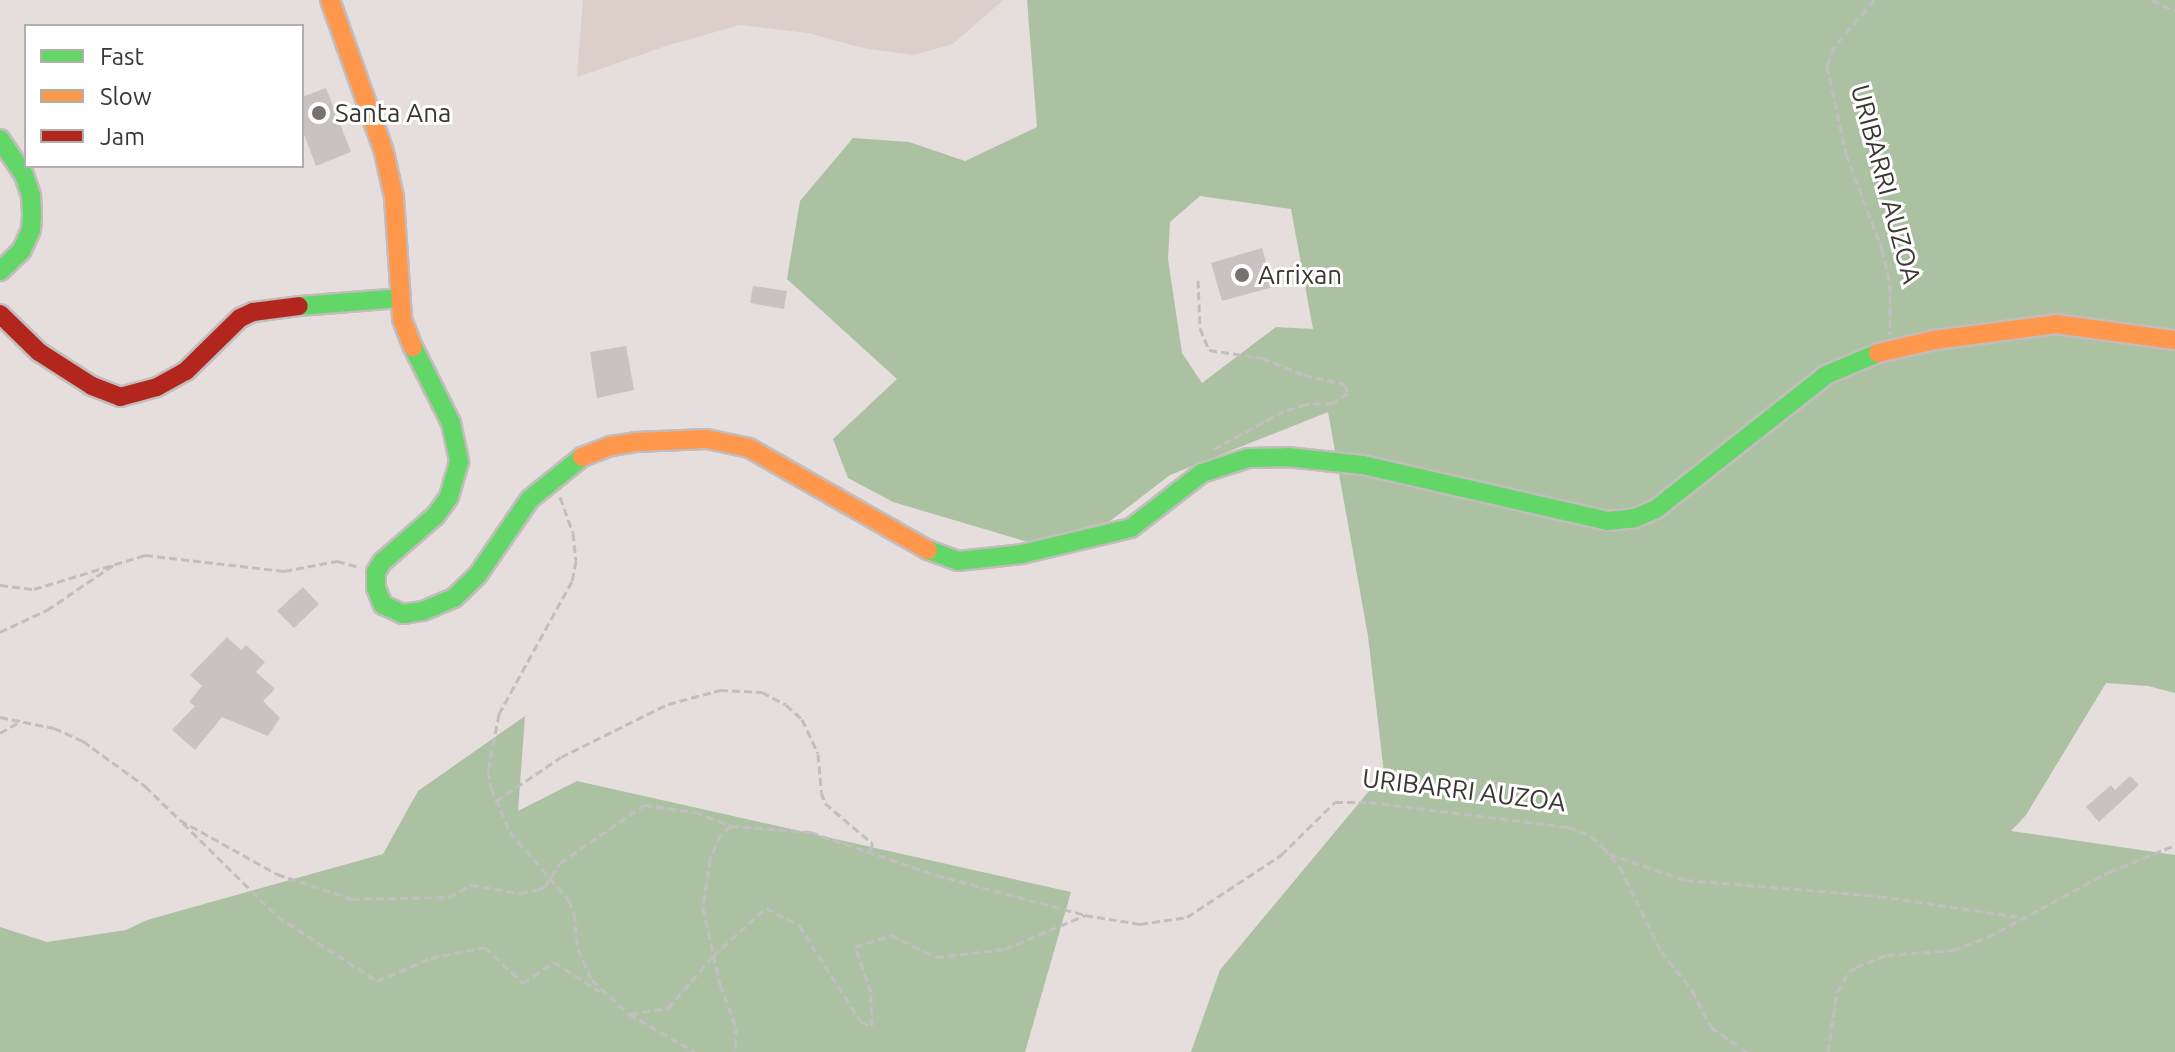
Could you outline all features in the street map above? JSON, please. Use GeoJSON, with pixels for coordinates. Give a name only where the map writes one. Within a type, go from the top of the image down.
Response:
{"type":"FeatureCollection","features":[{"type":"Feature","properties":{"kind":"street"},"geometry":{"type":"LineString","coordinates":[[330,0],[384,152],[394,197],[400,298],[409,341],[451,423],[459,462],[449,497],[435,516],[382,562],[376,572],[376,588],[383,605],[403,614],[423,611],[454,598],[477,576],[530,499],[576,460],[611,446],[663,438],[707,439],[759,453],[900,535],[958,561],[1022,554],[1120,533],[1141,522],[1199,476],[1248,458],[1328,460],[1459,486],[1608,521],[1635,518],[1682,491],[1801,394],[1845,363],[1892,350],[2009,328],[2056,324],[2175,340]]}},
{"type":"Feature","properties":{"kind":"street"},"geometry":{"type":"LineString","coordinates":[[0,139],[24,175],[31,195],[32,215],[31,230],[21,251],[10,265],[0,271]]}},
{"type":"Feature","properties":{"kind":"street"},"geometry":{"type":"LineString","coordinates":[[0,314],[39,352],[92,386],[120,397],[157,387],[186,371],[240,318],[253,312],[356,299],[400,298]]}},
{"type":"Feature","properties":{"kind":"path","name":"URIBARRI AUZOA"},"geometry":{"type":"LineString","coordinates":[[1874,0],[1834,47],[1827,66],[1846,154],[1885,261],[1890,284],[1892,350]]}},
{"type":"Feature","properties":{"kind":"path"},"geometry":{"type":"LineString","coordinates":[[2152,0],[2175,11]]}},
{"type":"Feature","properties":{"kind":"path"},"geometry":{"type":"LineString","coordinates":[[1198,280],[1200,328],[1209,350],[1262,358],[1304,375],[1344,384],[1348,393],[1333,403],[1306,404],[1284,411],[1244,430],[1204,457],[1199,476]]}},
{"type":"Feature","properties":{"kind":"path"},"geometry":{"type":"LineString","coordinates":[[549,482],[570,518],[575,547],[574,572],[565,600],[499,714],[488,771],[496,801],[510,832],[569,900],[584,966],[602,993]]}},
{"type":"Feature","properties":{"kind":"path"},"geometry":{"type":"LineString","coordinates":[[0,585],[34,589],[145,555],[284,571],[337,561],[376,572]]}},
{"type":"Feature","properties":{"kind":"path"},"geometry":{"type":"LineString","coordinates":[[0,632],[47,610],[122,560]]}},
{"type":"Feature","properties":{"kind":"path"},"geometry":{"type":"LineString","coordinates":[[496,801],[561,757],[668,704],[712,691],[762,692],[786,705],[802,719],[818,754],[821,792],[825,803],[873,844],[869,853]]}},
{"type":"Feature","properties":{"kind":"path"},"geometry":{"type":"LineString","coordinates":[[0,717],[17,723],[54,728],[83,741],[145,786],[277,916],[377,981],[431,958],[485,947],[523,983],[554,962],[629,1014],[695,1052]]}},
{"type":"Feature","properties":{"kind":"path"},"geometry":{"type":"LineString","coordinates":[[0,733],[17,723]]}},
{"type":"Feature","properties":{"kind":"path","name":"URIBARRI AUZOA"},"geometry":{"type":"LineString","coordinates":[[547,878],[577,849],[644,805],[695,812],[731,826],[810,832],[922,871],[1085,915],[1140,924],[1187,917],[1281,855],[1318,815],[1335,802],[1568,827],[1591,836],[1620,867],[1661,951],[1692,990],[1711,1027],[1747,1052]]}},
{"type":"Feature","properties":{"kind":"path"},"geometry":{"type":"LineString","coordinates":[[180,820],[277,874],[352,899],[449,897],[471,885],[520,893],[545,887],[547,878]]}},
{"type":"Feature","properties":{"kind":"path"},"geometry":{"type":"LineString","coordinates":[[731,826],[721,834],[706,875],[703,908],[713,956],[736,1027],[735,1052]]}},
{"type":"Feature","properties":{"kind":"path"},"geometry":{"type":"LineString","coordinates":[[1828,1052],[1837,992],[1849,972],[1887,955],[1953,950],[2026,918],[2109,872],[2175,845]]}},
{"type":"Feature","properties":{"kind":"path"},"geometry":{"type":"LineString","coordinates":[[1609,854],[1686,880],[1879,896],[2026,918]]}},
{"type":"Feature","properties":{"kind":"path"},"geometry":{"type":"LineString","coordinates":[[629,1014],[668,1008],[713,956],[766,908],[799,925],[861,1022],[872,1026],[871,992],[855,947],[891,935],[936,957],[1005,949],[1085,915]]}},
{"type":"Feature","properties":{"kind":"shaded area"},"geometry":{"type":"Polygon","coordinates":[[[583,0],[1003,0],[953,44],[914,55],[863,48],[808,33],[740,25],[669,45],[577,77],[583,0]]]}},
{"type":"Feature","properties":{"kind":"green space"},"geometry":{"type":"Polygon","coordinates":[[[1027,0],[2175,0],[2175,693],[2148,686],[2106,683],[2026,815],[2011,831],[2175,855],[2175,1052],[1191,1052],[1220,970],[1384,773],[1368,636],[1328,412],[1170,475],[1110,521],[1028,542],[893,502],[848,478],[833,439],[897,379],[787,279],[800,201],[853,138],[909,142],[965,161],[1037,127],[1027,0]],[[1200,196],[1170,222],[1168,259],[1182,353],[1202,383],[1276,327],[1313,329],[1291,209],[1200,196]]]}},
{"type":"Feature","properties":{"kind":"green space"},"geometry":{"type":"Polygon","coordinates":[[[525,716],[518,811],[577,781],[1071,892],[1025,1052],[0,1052],[0,927],[47,942],[126,930],[147,920],[383,854],[418,791],[525,716]]]}},
{"type":"Feature","properties":{"kind":"building","name":"Santa Ana"},"geometry":{"type":"Polygon","coordinates":[[[326,88],[351,152],[316,166],[304,134],[304,96],[326,88]]]}},
{"type":"Feature","properties":{"kind":"building","name":"Arrixan"},"geometry":{"type":"Polygon","coordinates":[[[1262,248],[1273,287],[1222,301],[1211,263],[1262,248]]]}},
{"type":"Feature","properties":{"kind":"building"},"geometry":{"type":"Polygon","coordinates":[[[753,286],[787,291],[784,309],[750,303],[753,286]]]}},
{"type":"Feature","properties":{"kind":"building"},"geometry":{"type":"Polygon","coordinates":[[[626,346],[634,390],[597,398],[590,352],[626,346]]]}},
{"type":"Feature","properties":{"kind":"building"},"geometry":{"type":"Polygon","coordinates":[[[303,587],[319,604],[294,628],[277,611],[303,587]]]}},
{"type":"Feature","properties":{"kind":"building"},"geometry":{"type":"Polygon","coordinates":[[[227,637],[241,650],[246,645],[265,662],[256,672],[275,689],[263,701],[280,718],[268,736],[222,717],[195,750],[172,730],[195,706],[189,702],[202,686],[190,675],[227,637]]]}},
{"type":"Feature","properties":{"kind":"building"},"geometry":{"type":"Polygon","coordinates":[[[2130,776],[2139,785],[2099,822],[2086,807],[2111,785],[2115,790],[2130,776]]]}},
{"type":"Feature","properties":{"kind":"traffic: fast"},"geometry":{"type":"LineString","coordinates":[[0,139],[24,175],[31,195],[32,215],[31,230],[21,251],[0,271]]}},
{"type":"Feature","properties":{"kind":"traffic: fast"},"geometry":{"type":"LineString","coordinates":[[299,306],[400,298]]}},
{"type":"Feature","properties":{"kind":"traffic: fast"},"geometry":{"type":"LineString","coordinates":[[413,347],[451,423],[459,462],[449,497],[435,516],[382,562],[376,572],[376,588],[383,605],[403,614],[423,611],[454,598],[477,576],[530,499],[582,457]]}},
{"type":"Feature","properties":{"kind":"traffic: fast"},"geometry":{"type":"LineString","coordinates":[[928,550],[958,561],[1022,554],[1131,528],[1202,473],[1248,458],[1287,457],[1363,465],[1608,521],[1635,518],[1656,509],[1826,375],[1878,353]]}},
{"type":"Feature","properties":{"kind":"traffic: slow"},"geometry":{"type":"LineString","coordinates":[[330,0],[384,152],[394,197],[402,319],[413,347]]}},
{"type":"Feature","properties":{"kind":"traffic: slow"},"geometry":{"type":"LineString","coordinates":[[1878,353],[1935,340],[2056,324],[2175,340]]}},
{"type":"Feature","properties":{"kind":"traffic: slow"},"geometry":{"type":"LineString","coordinates":[[582,457],[611,446],[636,442],[707,439],[749,448],[928,550]]}},
{"type":"Feature","properties":{"kind":"traffic: jam"},"geometry":{"type":"LineString","coordinates":[[0,314],[39,352],[92,386],[120,397],[157,387],[186,371],[240,318],[253,312],[299,306]]}},
{"type":"Feature","properties":{"kind":"place","name":"Santa Ana"},"geometry":{"type":"Point","coordinates":[319,113]}},
{"type":"Feature","properties":{"kind":"place","name":"Arrixan"},"geometry":{"type":"Point","coordinates":[1242,275]}}]}
